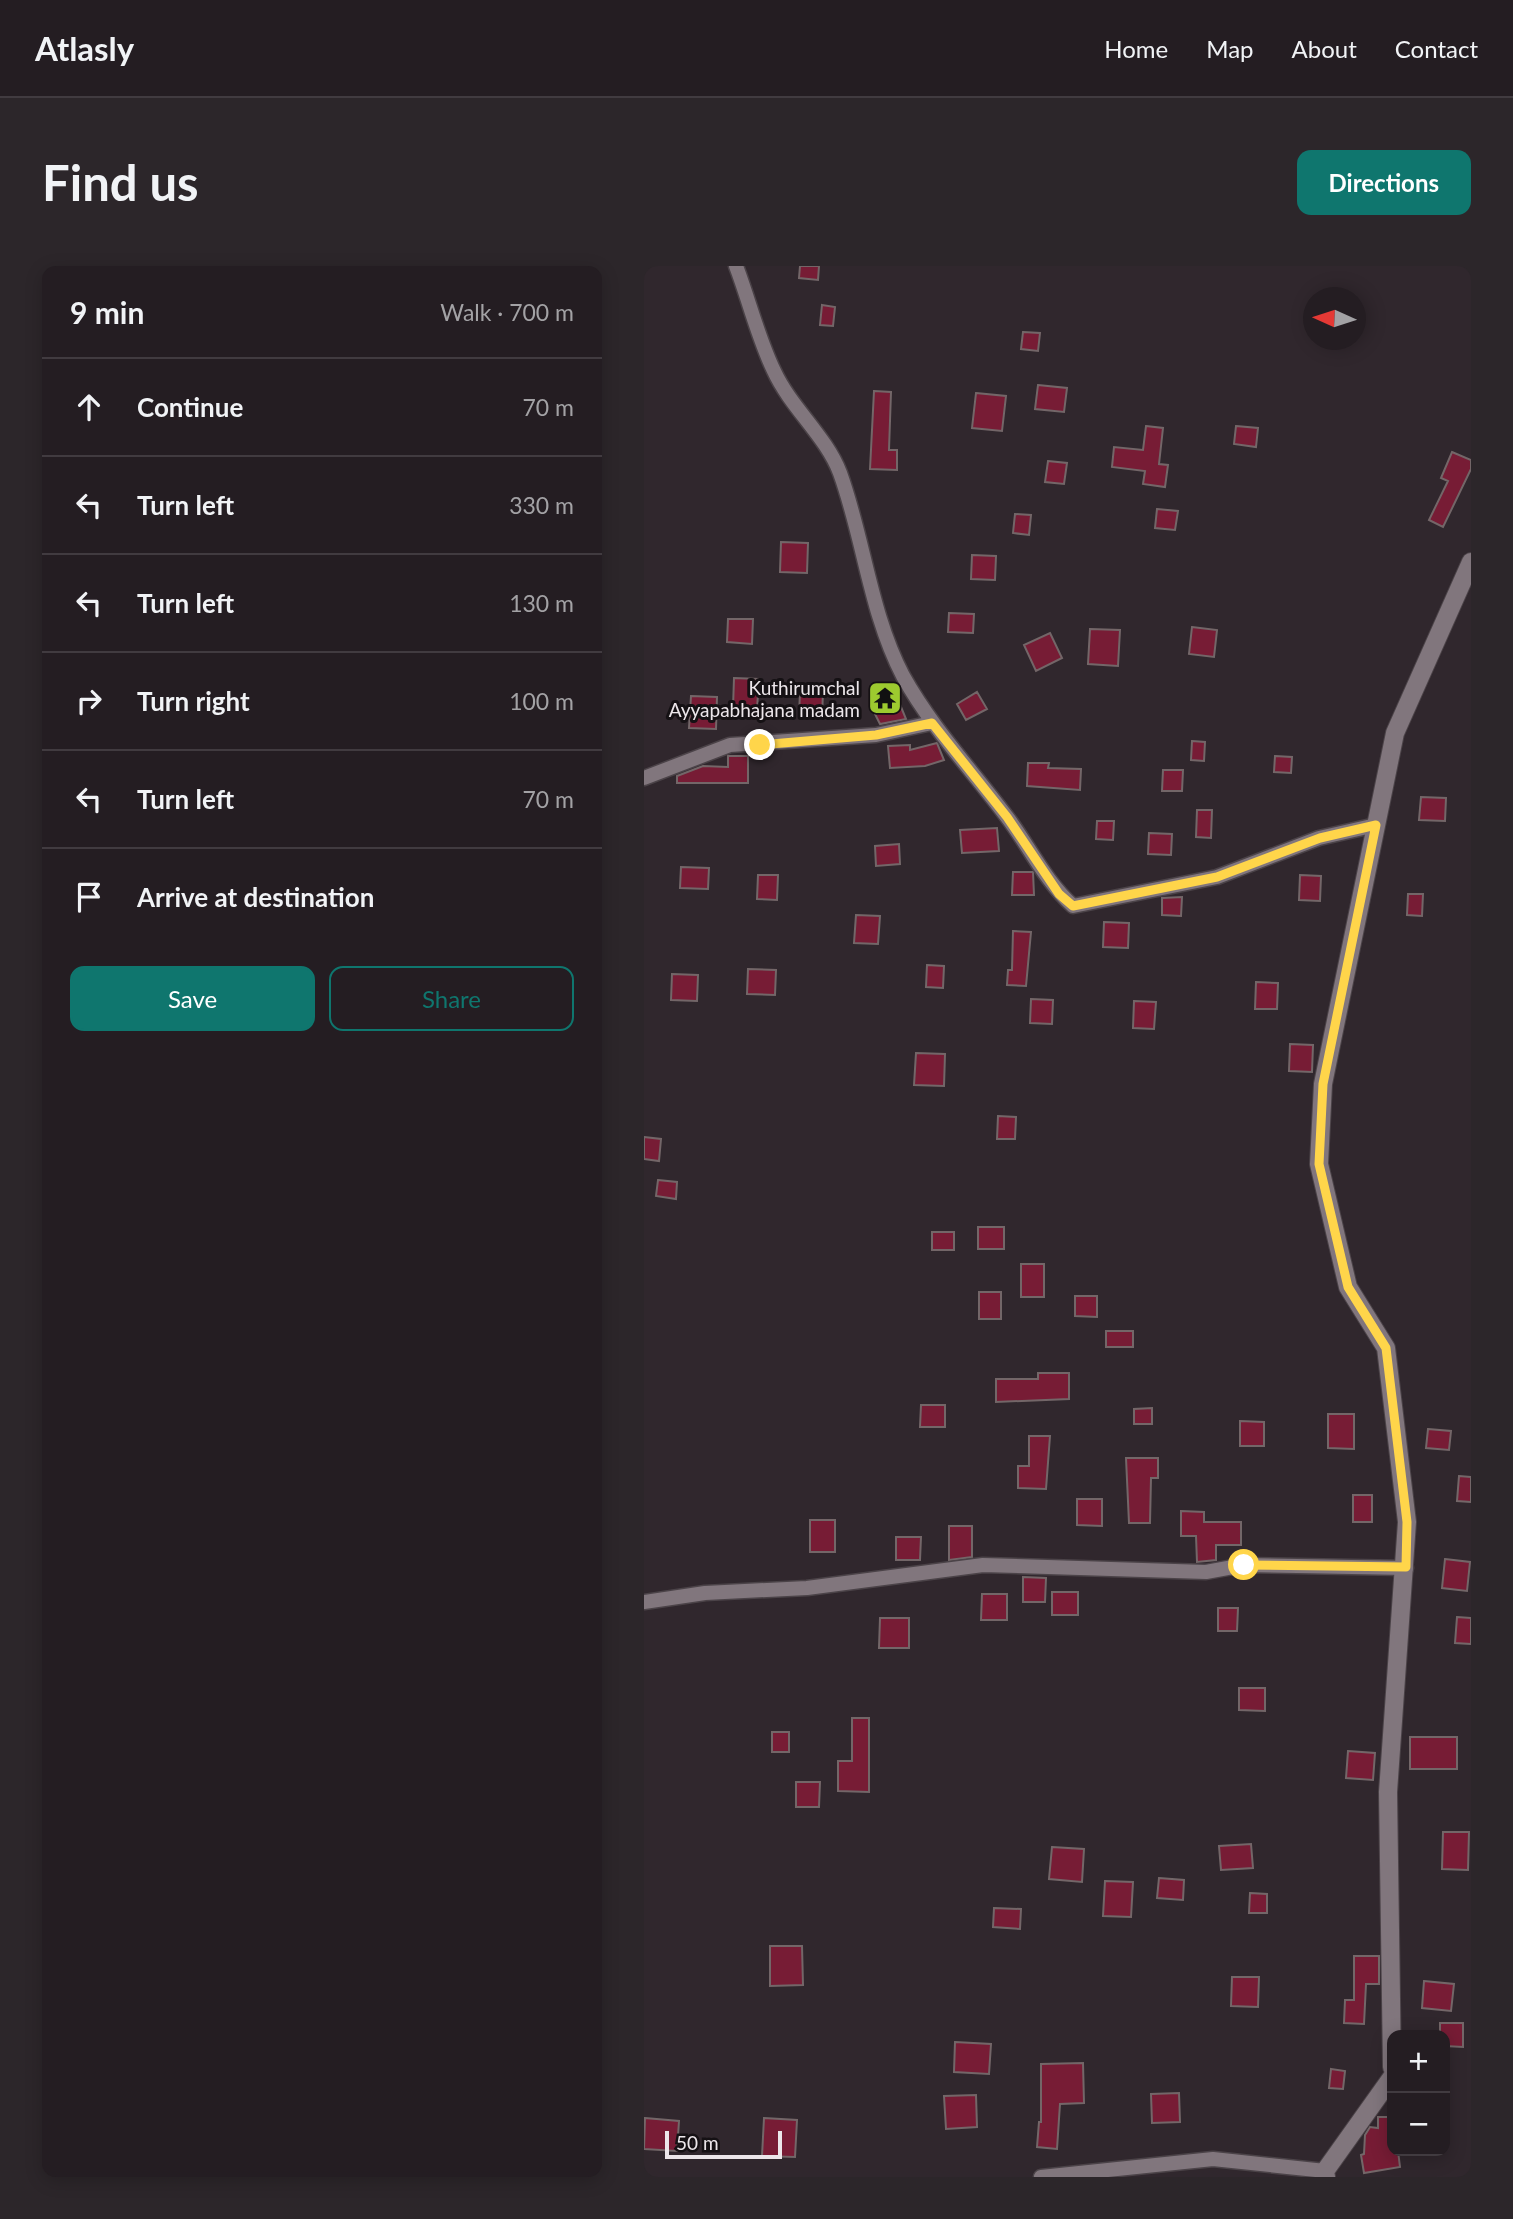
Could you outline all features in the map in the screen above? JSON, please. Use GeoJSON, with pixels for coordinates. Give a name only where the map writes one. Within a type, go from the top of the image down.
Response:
{"type":"FeatureCollection","features":[{"type":"Feature","properties":{"kind":"street"},"geometry":{"type":"LineString","coordinates":[[736,266],[774,371],[835,464],[870,587],[902,674],[932,723],[1007,817],[1059,894],[1073,906],[1217,877],[1320,838],[1376,825]]}},
{"type":"Feature","properties":{"kind":"street"},"geometry":{"type":"LineString","coordinates":[[1391,2030],[1388,1792],[1406,1567],[1407,1522],[1386,1348],[1348,1287],[1319,1164],[1323,1084],[1395,733],[1471,562]]}},
{"type":"Feature","properties":{"kind":"street"},"geometry":{"type":"LineString","coordinates":[[644,778],[730,745],[876,735],[932,723]]}},
{"type":"Feature","properties":{"kind":"street"},"geometry":{"type":"LineString","coordinates":[[644,1602],[705,1593],[807,1588],[983,1565],[1206,1572],[1244,1565],[1406,1567]]}},
{"type":"Feature","properties":{"kind":"street"},"geometry":{"type":"LineString","coordinates":[[1041,2177],[1213,2159],[1325,2174],[1387,2084]]}},
{"type":"Feature","properties":{"kind":"building"},"geometry":{"type":"Polygon","coordinates":[[[800,266],[819,266],[818,280],[799,278],[800,266]]]}},
{"type":"Feature","properties":{"kind":"building"},"geometry":{"type":"Polygon","coordinates":[[[822,305],[835,307],[833,326],[820,325],[822,305]]]}},
{"type":"Feature","properties":{"kind":"building"},"geometry":{"type":"Polygon","coordinates":[[[1023,332],[1040,333],[1038,351],[1021,349],[1023,332]]]}},
{"type":"Feature","properties":{"kind":"building"},"geometry":{"type":"Polygon","coordinates":[[[1038,385],[1067,388],[1064,412],[1035,409],[1038,385]]]}},
{"type":"Feature","properties":{"kind":"building"},"geometry":{"type":"Polygon","coordinates":[[[874,391],[891,392],[889,450],[897,450],[897,470],[870,469],[874,391]]]}},
{"type":"Feature","properties":{"kind":"building"},"geometry":{"type":"Polygon","coordinates":[[[976,393],[1006,396],[1002,431],[972,428],[976,393]]]}},
{"type":"Feature","properties":{"kind":"building"},"geometry":{"type":"Polygon","coordinates":[[[1146,426],[1163,428],[1159,464],[1168,465],[1165,487],[1143,484],[1145,471],[1112,467],[1114,447],[1143,450],[1146,426]]]}},
{"type":"Feature","properties":{"kind":"building"},"geometry":{"type":"Polygon","coordinates":[[[1236,426],[1258,428],[1256,447],[1234,444],[1236,426]]]}},
{"type":"Feature","properties":{"kind":"building"},"geometry":{"type":"Polygon","coordinates":[[[1452,452],[1471,460],[1471,469],[1443,527],[1429,520],[1448,481],[1441,478],[1452,452]]]}},
{"type":"Feature","properties":{"kind":"building"},"geometry":{"type":"Polygon","coordinates":[[[1048,461],[1067,463],[1064,484],[1045,482],[1048,461]]]}},
{"type":"Feature","properties":{"kind":"building"},"geometry":{"type":"Polygon","coordinates":[[[1157,509],[1178,511],[1175,530],[1155,528],[1157,509]]]}},
{"type":"Feature","properties":{"kind":"building"},"geometry":{"type":"Polygon","coordinates":[[[1015,514],[1031,515],[1029,535],[1013,533],[1015,514]]]}},
{"type":"Feature","properties":{"kind":"building"},"geometry":{"type":"Polygon","coordinates":[[[781,542],[808,543],[807,573],[780,572],[781,542]]]}},
{"type":"Feature","properties":{"kind":"building"},"geometry":{"type":"Polygon","coordinates":[[[972,555],[996,556],[995,580],[971,579],[972,555]]]}},
{"type":"Feature","properties":{"kind":"building"},"geometry":{"type":"Polygon","coordinates":[[[949,613],[974,614],[973,633],[948,632],[949,613]]]}},
{"type":"Feature","properties":{"kind":"building"},"geometry":{"type":"Polygon","coordinates":[[[728,619],[753,619],[752,644],[727,642],[728,619]]]}},
{"type":"Feature","properties":{"kind":"building"},"geometry":{"type":"Polygon","coordinates":[[[1192,627],[1217,630],[1214,657],[1189,654],[1192,627]]]}},
{"type":"Feature","properties":{"kind":"building"},"geometry":{"type":"Polygon","coordinates":[[[1090,629],[1120,630],[1118,666],[1088,664],[1090,629]]]}},
{"type":"Feature","properties":{"kind":"building"},"geometry":{"type":"Polygon","coordinates":[[[1050,633],[1062,658],[1036,671],[1024,645],[1050,633]]]}},
{"type":"Feature","properties":{"kind":"building"},"geometry":{"type":"Polygon","coordinates":[[[734,678],[759,679],[757,709],[733,708],[734,678]]]}},
{"type":"Feature","properties":{"kind":"building","name":"Kuthirumchal Ayyapabhajana madam"},"geometry":{"type":"Polygon","coordinates":[[[892,685],[906,719],[880,724],[872,708],[872,688],[892,685]]]}},
{"type":"Feature","properties":{"kind":"building"},"geometry":{"type":"Polygon","coordinates":[[[800,691],[823,692],[822,717],[799,716],[800,691]]]}},
{"type":"Feature","properties":{"kind":"building"},"geometry":{"type":"Polygon","coordinates":[[[977,692],[987,709],[966,720],[957,704],[977,692]]]}},
{"type":"Feature","properties":{"kind":"building"},"geometry":{"type":"Polygon","coordinates":[[[691,696],[717,697],[716,729],[689,728],[691,696]]]}},
{"type":"Feature","properties":{"kind":"building"},"geometry":{"type":"Polygon","coordinates":[[[1192,741],[1205,742],[1204,761],[1191,760],[1192,741]]]}},
{"type":"Feature","properties":{"kind":"building"},"geometry":{"type":"Polygon","coordinates":[[[937,743],[944,760],[925,766],[890,768],[888,746],[910,745],[910,750],[937,743]]]}},
{"type":"Feature","properties":{"kind":"building"},"geometry":{"type":"Polygon","coordinates":[[[728,756],[748,756],[748,783],[677,783],[677,776],[703,766],[728,767],[728,756]]]}},
{"type":"Feature","properties":{"kind":"building"},"geometry":{"type":"Polygon","coordinates":[[[1275,756],[1292,757],[1291,773],[1274,772],[1275,756]]]}},
{"type":"Feature","properties":{"kind":"building"},"geometry":{"type":"Polygon","coordinates":[[[1028,763],[1049,763],[1048,768],[1081,769],[1080,790],[1027,786],[1028,763]]]}},
{"type":"Feature","properties":{"kind":"building"},"geometry":{"type":"Polygon","coordinates":[[[1163,770],[1183,770],[1182,791],[1162,791],[1163,770]]]}},
{"type":"Feature","properties":{"kind":"building"},"geometry":{"type":"Polygon","coordinates":[[[1421,797],[1446,798],[1445,821],[1419,820],[1421,797]]]}},
{"type":"Feature","properties":{"kind":"building"},"geometry":{"type":"Polygon","coordinates":[[[1197,810],[1212,810],[1211,838],[1196,837],[1197,810]]]}},
{"type":"Feature","properties":{"kind":"building"},"geometry":{"type":"Polygon","coordinates":[[[1097,821],[1114,821],[1113,840],[1096,839],[1097,821]]]}},
{"type":"Feature","properties":{"kind":"building"},"geometry":{"type":"Polygon","coordinates":[[[997,828],[999,851],[962,853],[960,830],[997,828]]]}},
{"type":"Feature","properties":{"kind":"building"},"geometry":{"type":"Polygon","coordinates":[[[1149,833],[1172,834],[1171,855],[1148,854],[1149,833]]]}},
{"type":"Feature","properties":{"kind":"building"},"geometry":{"type":"Polygon","coordinates":[[[899,844],[900,864],[876,866],[875,846],[899,844]]]}},
{"type":"Feature","properties":{"kind":"building"},"geometry":{"type":"Polygon","coordinates":[[[681,867],[709,868],[708,889],[680,888],[681,867]]]}},
{"type":"Feature","properties":{"kind":"building"},"geometry":{"type":"Polygon","coordinates":[[[1013,872],[1033,872],[1034,895],[1012,895],[1013,872]]]}},
{"type":"Feature","properties":{"kind":"building"},"geometry":{"type":"Polygon","coordinates":[[[758,875],[778,875],[777,900],[757,899],[758,875]]]}},
{"type":"Feature","properties":{"kind":"building"},"geometry":{"type":"Polygon","coordinates":[[[1300,875],[1321,876],[1320,901],[1299,900],[1300,875]]]}},
{"type":"Feature","properties":{"kind":"building"},"geometry":{"type":"Polygon","coordinates":[[[1408,894],[1423,894],[1422,916],[1407,915],[1408,894]]]}},
{"type":"Feature","properties":{"kind":"building"},"geometry":{"type":"Polygon","coordinates":[[[1182,897],[1181,916],[1162,915],[1162,898],[1182,897]]]}},
{"type":"Feature","properties":{"kind":"building"},"geometry":{"type":"Polygon","coordinates":[[[856,915],[880,916],[878,944],[854,943],[856,915]]]}},
{"type":"Feature","properties":{"kind":"building"},"geometry":{"type":"Polygon","coordinates":[[[1104,922],[1129,923],[1128,948],[1103,947],[1104,922]]]}},
{"type":"Feature","properties":{"kind":"building"},"geometry":{"type":"Polygon","coordinates":[[[1013,931],[1031,932],[1026,986],[1007,985],[1008,970],[1012,970],[1013,931]]]}},
{"type":"Feature","properties":{"kind":"building"},"geometry":{"type":"Polygon","coordinates":[[[927,965],[944,966],[943,988],[926,987],[927,965]]]}},
{"type":"Feature","properties":{"kind":"building"},"geometry":{"type":"Polygon","coordinates":[[[748,969],[776,970],[775,995],[747,994],[748,969]]]}},
{"type":"Feature","properties":{"kind":"building"},"geometry":{"type":"Polygon","coordinates":[[[672,974],[698,975],[697,1001],[671,1000],[672,974]]]}},
{"type":"Feature","properties":{"kind":"building"},"geometry":{"type":"Polygon","coordinates":[[[1256,982],[1278,983],[1277,1009],[1255,1009],[1256,982]]]}},
{"type":"Feature","properties":{"kind":"building"},"geometry":{"type":"Polygon","coordinates":[[[1031,999],[1053,1000],[1052,1024],[1030,1023],[1031,999]]]}},
{"type":"Feature","properties":{"kind":"building"},"geometry":{"type":"Polygon","coordinates":[[[1134,1001],[1156,1002],[1154,1029],[1133,1028],[1134,1001]]]}},
{"type":"Feature","properties":{"kind":"building"},"geometry":{"type":"Polygon","coordinates":[[[1290,1044],[1313,1045],[1312,1072],[1289,1071],[1290,1044]]]}},
{"type":"Feature","properties":{"kind":"building"},"geometry":{"type":"Polygon","coordinates":[[[916,1053],[945,1054],[944,1086],[914,1085],[916,1053]]]}},
{"type":"Feature","properties":{"kind":"building"},"geometry":{"type":"Polygon","coordinates":[[[998,1116],[1016,1117],[1015,1139],[997,1139],[998,1116]]]}},
{"type":"Feature","properties":{"kind":"building"},"geometry":{"type":"Polygon","coordinates":[[[644,1137],[661,1139],[659,1161],[644,1159],[644,1137]]]}},
{"type":"Feature","properties":{"kind":"building"},"geometry":{"type":"Polygon","coordinates":[[[658,1180],[677,1182],[676,1199],[656,1196],[658,1180]]]}},
{"type":"Feature","properties":{"kind":"building"},"geometry":{"type":"Polygon","coordinates":[[[978,1227],[1004,1227],[1004,1249],[978,1249],[978,1227]]]}},
{"type":"Feature","properties":{"kind":"building"},"geometry":{"type":"Polygon","coordinates":[[[932,1232],[954,1232],[954,1250],[932,1250],[932,1232]]]}},
{"type":"Feature","properties":{"kind":"building"},"geometry":{"type":"Polygon","coordinates":[[[1021,1264],[1044,1264],[1044,1297],[1021,1297],[1021,1264]]]}},
{"type":"Feature","properties":{"kind":"building"},"geometry":{"type":"Polygon","coordinates":[[[979,1292],[1001,1292],[1001,1319],[979,1319],[979,1292]]]}},
{"type":"Feature","properties":{"kind":"building"},"geometry":{"type":"Polygon","coordinates":[[[1075,1296],[1097,1296],[1097,1317],[1075,1316],[1075,1296]]]}},
{"type":"Feature","properties":{"kind":"building"},"geometry":{"type":"Polygon","coordinates":[[[1106,1331],[1133,1331],[1133,1347],[1106,1347],[1106,1331]]]}},
{"type":"Feature","properties":{"kind":"building"},"geometry":{"type":"Polygon","coordinates":[[[1038,1373],[1069,1373],[1069,1399],[996,1402],[996,1379],[1038,1379],[1038,1373]]]}},
{"type":"Feature","properties":{"kind":"building"},"geometry":{"type":"Polygon","coordinates":[[[921,1405],[945,1405],[945,1427],[920,1427],[921,1405]]]}},
{"type":"Feature","properties":{"kind":"building"},"geometry":{"type":"Polygon","coordinates":[[[1152,1408],[1152,1424],[1134,1424],[1134,1409],[1152,1408]]]}},
{"type":"Feature","properties":{"kind":"building"},"geometry":{"type":"Polygon","coordinates":[[[1328,1414],[1354,1414],[1354,1449],[1328,1448],[1328,1414]]]}},
{"type":"Feature","properties":{"kind":"building"},"geometry":{"type":"Polygon","coordinates":[[[1240,1421],[1264,1422],[1264,1446],[1240,1446],[1240,1421]]]}},
{"type":"Feature","properties":{"kind":"building"},"geometry":{"type":"Polygon","coordinates":[[[1428,1429],[1451,1431],[1449,1450],[1426,1448],[1428,1429]]]}},
{"type":"Feature","properties":{"kind":"building"},"geometry":{"type":"Polygon","coordinates":[[[1029,1436],[1050,1436],[1046,1489],[1018,1488],[1018,1466],[1029,1466],[1029,1436]]]}},
{"type":"Feature","properties":{"kind":"building"},"geometry":{"type":"Polygon","coordinates":[[[1126,1458],[1158,1458],[1158,1478],[1151,1478],[1150,1523],[1129,1523],[1126,1458]]]}},
{"type":"Feature","properties":{"kind":"building"},"geometry":{"type":"Polygon","coordinates":[[[1459,1476],[1471,1477],[1471,1502],[1457,1501],[1459,1476]]]}},
{"type":"Feature","properties":{"kind":"building"},"geometry":{"type":"Polygon","coordinates":[[[1353,1495],[1372,1495],[1372,1522],[1353,1522],[1353,1495]]]}},
{"type":"Feature","properties":{"kind":"building"},"geometry":{"type":"Polygon","coordinates":[[[1077,1499],[1102,1499],[1102,1526],[1077,1525],[1077,1499]]]}},
{"type":"Feature","properties":{"kind":"building"},"geometry":{"type":"Polygon","coordinates":[[[1181,1511],[1204,1512],[1204,1522],[1241,1522],[1241,1545],[1216,1545],[1216,1560],[1197,1562],[1196,1536],[1181,1536],[1181,1511]]]}},
{"type":"Feature","properties":{"kind":"building"},"geometry":{"type":"Polygon","coordinates":[[[810,1520],[835,1520],[835,1552],[810,1552],[810,1520]]]}},
{"type":"Feature","properties":{"kind":"building"},"geometry":{"type":"Polygon","coordinates":[[[949,1526],[972,1526],[972,1557],[949,1560],[949,1526]]]}},
{"type":"Feature","properties":{"kind":"building"},"geometry":{"type":"Polygon","coordinates":[[[896,1537],[921,1537],[920,1560],[896,1560],[896,1537]]]}},
{"type":"Feature","properties":{"kind":"building"},"geometry":{"type":"Polygon","coordinates":[[[1445,1559],[1470,1562],[1467,1591],[1442,1588],[1445,1559]]]}},
{"type":"Feature","properties":{"kind":"building"},"geometry":{"type":"Polygon","coordinates":[[[1023,1577],[1046,1578],[1045,1602],[1023,1602],[1023,1577]]]}},
{"type":"Feature","properties":{"kind":"building"},"geometry":{"type":"Polygon","coordinates":[[[1052,1592],[1078,1592],[1078,1615],[1052,1615],[1052,1592]]]}},
{"type":"Feature","properties":{"kind":"building"},"geometry":{"type":"Polygon","coordinates":[[[982,1594],[1007,1594],[1007,1620],[981,1620],[982,1594]]]}},
{"type":"Feature","properties":{"kind":"building"},"geometry":{"type":"Polygon","coordinates":[[[1218,1608],[1238,1608],[1237,1631],[1218,1631],[1218,1608]]]}},
{"type":"Feature","properties":{"kind":"building"},"geometry":{"type":"Polygon","coordinates":[[[1457,1617],[1471,1618],[1471,1644],[1455,1643],[1457,1617]]]}},
{"type":"Feature","properties":{"kind":"building"},"geometry":{"type":"Polygon","coordinates":[[[880,1618],[909,1618],[909,1648],[879,1648],[880,1618]]]}},
{"type":"Feature","properties":{"kind":"building"},"geometry":{"type":"Polygon","coordinates":[[[1239,1688],[1265,1688],[1265,1711],[1239,1710],[1239,1688]]]}},
{"type":"Feature","properties":{"kind":"building"},"geometry":{"type":"Polygon","coordinates":[[[852,1718],[869,1718],[869,1792],[838,1791],[838,1761],[852,1761],[852,1718]]]}},
{"type":"Feature","properties":{"kind":"building"},"geometry":{"type":"Polygon","coordinates":[[[772,1732],[789,1732],[789,1752],[772,1752],[772,1732]]]}},
{"type":"Feature","properties":{"kind":"building"},"geometry":{"type":"Polygon","coordinates":[[[1410,1737],[1457,1737],[1457,1769],[1410,1769],[1410,1737]]]}},
{"type":"Feature","properties":{"kind":"building"},"geometry":{"type":"Polygon","coordinates":[[[1348,1751],[1375,1753],[1373,1780],[1346,1778],[1348,1751]]]}},
{"type":"Feature","properties":{"kind":"building"},"geometry":{"type":"Polygon","coordinates":[[[796,1782],[820,1782],[819,1807],[796,1807],[796,1782]]]}},
{"type":"Feature","properties":{"kind":"building"},"geometry":{"type":"Polygon","coordinates":[[[1443,1832],[1469,1832],[1468,1870],[1442,1869],[1443,1832]]]}},
{"type":"Feature","properties":{"kind":"building"},"geometry":{"type":"Polygon","coordinates":[[[1251,1844],[1253,1868],[1221,1870],[1219,1846],[1251,1844]]]}},
{"type":"Feature","properties":{"kind":"building"},"geometry":{"type":"Polygon","coordinates":[[[1052,1847],[1084,1849],[1082,1882],[1049,1879],[1052,1847]]]}},
{"type":"Feature","properties":{"kind":"building"},"geometry":{"type":"Polygon","coordinates":[[[1159,1878],[1184,1880],[1183,1900],[1157,1898],[1159,1878]]]}},
{"type":"Feature","properties":{"kind":"building"},"geometry":{"type":"Polygon","coordinates":[[[1105,1881],[1133,1882],[1131,1917],[1103,1916],[1105,1881]]]}},
{"type":"Feature","properties":{"kind":"building"},"geometry":{"type":"Polygon","coordinates":[[[1250,1893],[1267,1894],[1267,1913],[1249,1913],[1250,1893]]]}},
{"type":"Feature","properties":{"kind":"building"},"geometry":{"type":"Polygon","coordinates":[[[994,1908],[1021,1909],[1020,1929],[993,1927],[994,1908]]]}},
{"type":"Feature","properties":{"kind":"building"},"geometry":{"type":"Polygon","coordinates":[[[770,1946],[802,1946],[803,1985],[770,1986],[770,1946]]]}},
{"type":"Feature","properties":{"kind":"building"},"geometry":{"type":"Polygon","coordinates":[[[1354,1956],[1379,1956],[1379,1984],[1366,1984],[1364,2024],[1344,2023],[1345,2000],[1354,2000],[1354,1956]]]}},
{"type":"Feature","properties":{"kind":"building"},"geometry":{"type":"Polygon","coordinates":[[[1232,1977],[1259,1977],[1258,2007],[1231,2006],[1232,1977]]]}},
{"type":"Feature","properties":{"kind":"building"},"geometry":{"type":"Polygon","coordinates":[[[1424,1981],[1454,1984],[1451,2011],[1422,2008],[1424,1981]]]}},
{"type":"Feature","properties":{"kind":"building"},"geometry":{"type":"Polygon","coordinates":[[[1440,2023],[1463,2023],[1463,2047],[1450,2046],[1450,2030],[1440,2030],[1440,2023]]]}},
{"type":"Feature","properties":{"kind":"building"},"geometry":{"type":"Polygon","coordinates":[[[955,2042],[991,2044],[989,2074],[954,2072],[955,2042]]]}},
{"type":"Feature","properties":{"kind":"building"},"geometry":{"type":"Polygon","coordinates":[[[1083,2063],[1084,2103],[1060,2104],[1057,2149],[1037,2147],[1041,2122],[1041,2064],[1083,2063]]]}},
{"type":"Feature","properties":{"kind":"building"},"geometry":{"type":"Polygon","coordinates":[[[1331,2069],[1345,2071],[1343,2089],[1329,2088],[1331,2069]]]}},
{"type":"Feature","properties":{"kind":"building"},"geometry":{"type":"Polygon","coordinates":[[[1179,2093],[1180,2122],[1152,2123],[1151,2094],[1179,2093]]]}},
{"type":"Feature","properties":{"kind":"building"},"geometry":{"type":"Polygon","coordinates":[[[976,2095],[977,2127],[946,2129],[944,2096],[976,2095]]]}},
{"type":"Feature","properties":{"kind":"building"},"geometry":{"type":"Polygon","coordinates":[[[1378,2117],[1387,2117],[1387,2156],[1399,2156],[1400,2167],[1364,2173],[1361,2155],[1364,2154],[1365,2135],[1370,2127],[1378,2128],[1378,2117]]]}},
{"type":"Feature","properties":{"kind":"building"},"geometry":{"type":"Polygon","coordinates":[[[645,2118],[679,2121],[677,2151],[644,2149],[645,2118]]]}},
{"type":"Feature","properties":{"kind":"building"},"geometry":{"type":"Polygon","coordinates":[[[764,2118],[797,2120],[795,2157],[762,2156],[764,2118]]]}},
{"type":"Feature","properties":{"kind":"place","name":"Kuthirumchal Ayyapabhajana madam"},"geometry":{"type":"Point","coordinates":[885,698]}},
{"type":"Feature","properties":{"kind":"route"},"geometry":{"type":"LineString","coordinates":[[760,745],[876,735],[932,723],[1007,817],[1059,894],[1073,906],[1217,877],[1320,838],[1376,825],[1323,1084],[1319,1164],[1348,1287],[1386,1348],[1407,1522],[1406,1567],[1244,1565]]}}]}
